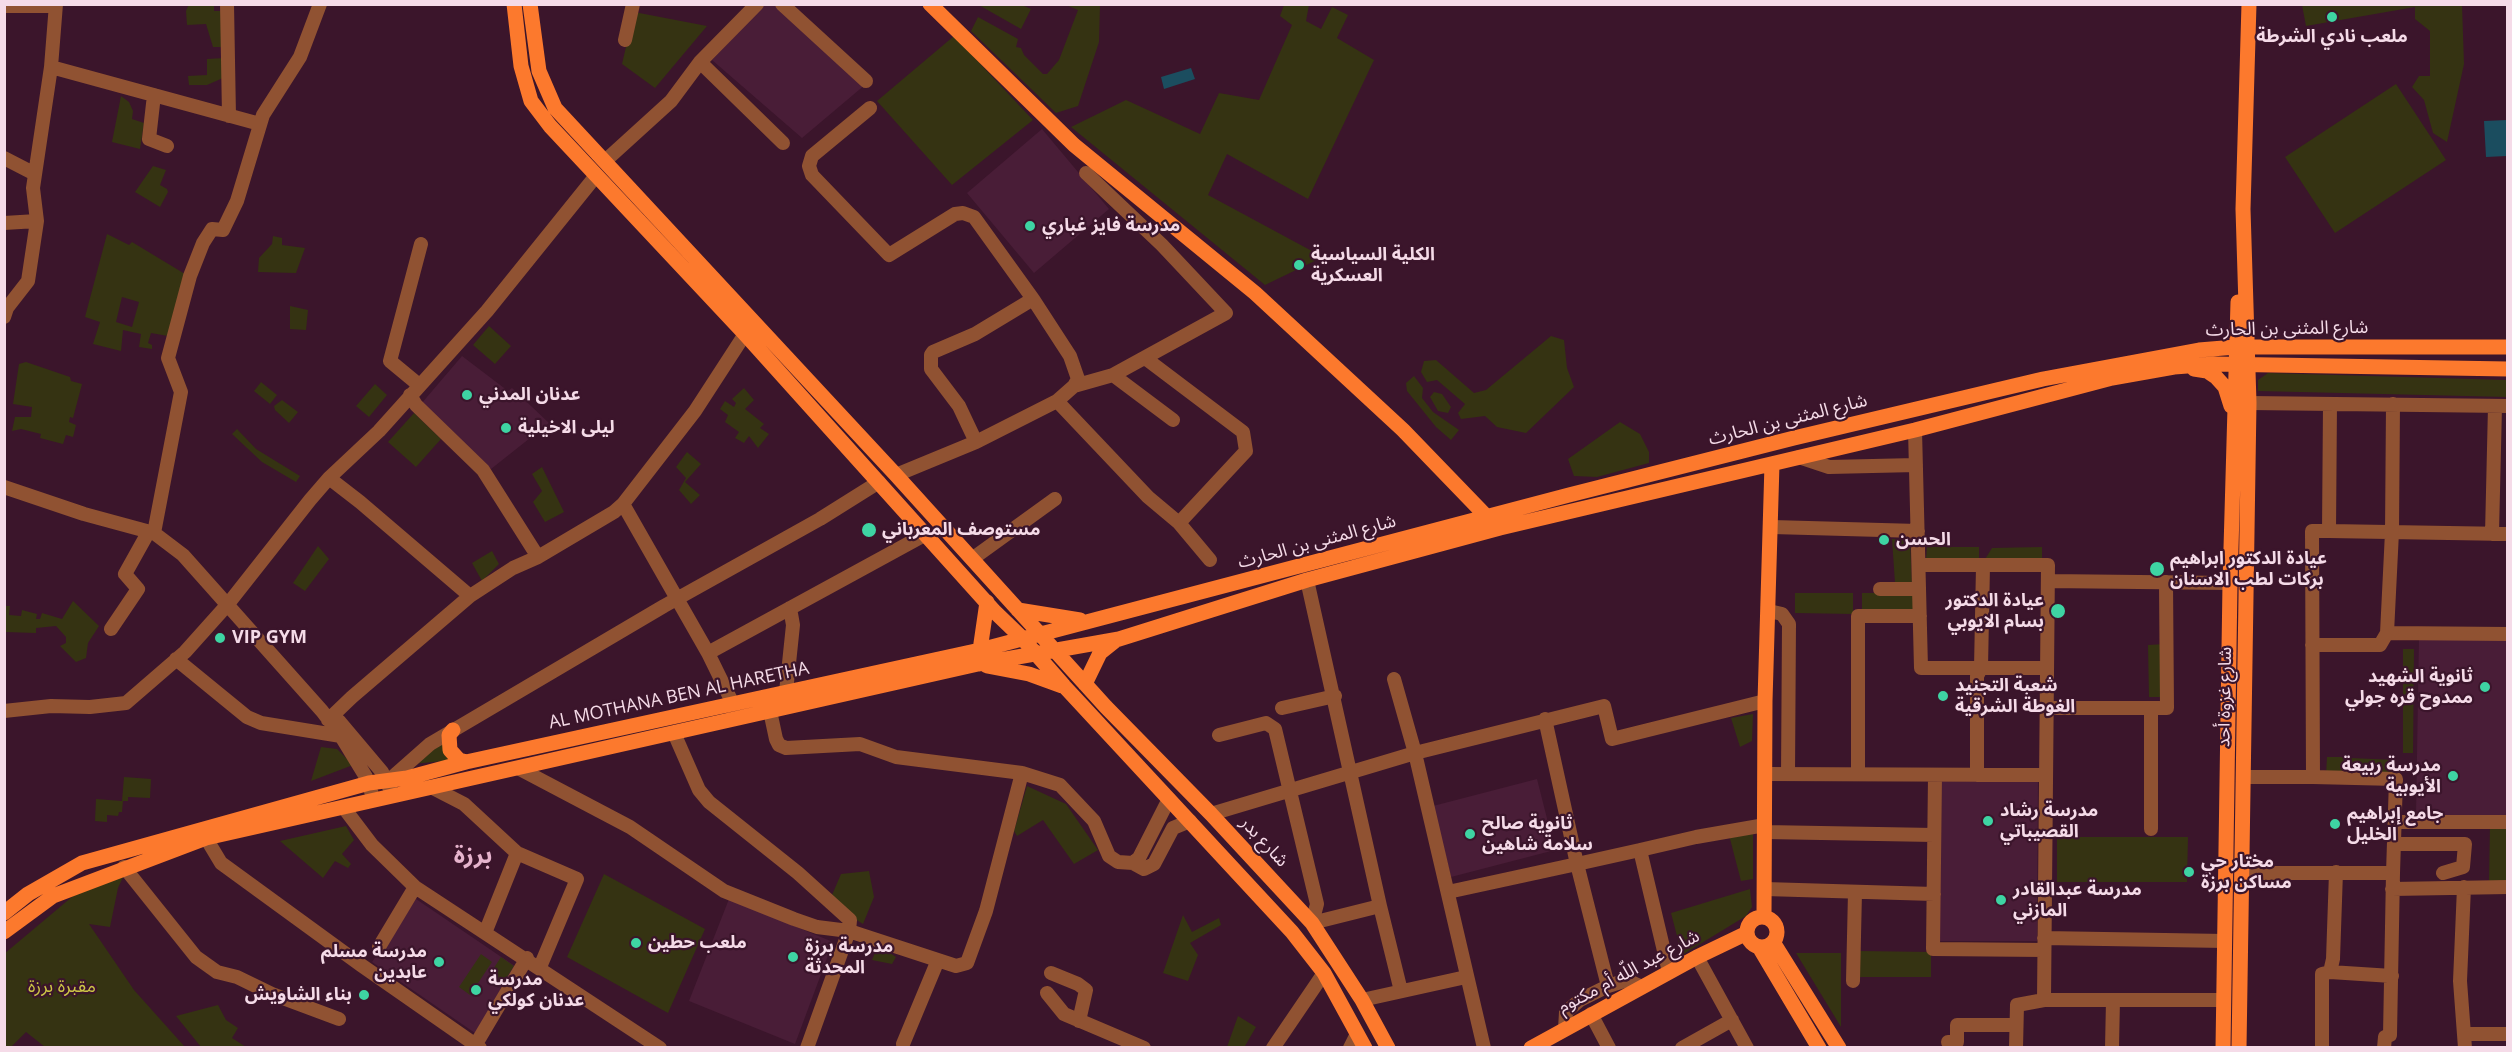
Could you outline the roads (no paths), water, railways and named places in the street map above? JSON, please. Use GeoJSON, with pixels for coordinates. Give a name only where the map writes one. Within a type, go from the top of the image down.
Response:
{"type":"FeatureCollection","features":[{"type":"Feature","properties":{"kind":"main road"},"geometry":{"type":"LineString","coordinates":[[514,4],[521,66],[531,101],[550,126],[595,177],[745,334],[987,602],[1292,932],[1324,973],[1357,1043]]}},
{"type":"Feature","properties":{"kind":"main road","name":"شارع بدر"},"geometry":{"type":"LineString","coordinates":[[530,4],[539,71],[546,92],[555,108],[896,475],[1106,707],[1211,814],[1312,923],[1362,1000],[1388,1047]]}},
{"type":"Feature","properties":{"kind":"main road"},"geometry":{"type":"LineString","coordinates":[[930,4],[1074,145],[1256,293],[1402,430],[1487,517]]}},
{"type":"Feature","properties":{"kind":"main road","name":"شارع غزوة أحد"},"geometry":{"type":"LineString","coordinates":[[2223,1047],[2230,583],[2236,427],[2242,365],[2250,4]]}},
{"type":"Feature","properties":{"kind":"main road"},"geometry":{"type":"LineString","coordinates":[[643,226],[655,214]]}},
{"type":"Feature","properties":{"kind":"main road","name":"شارع المثنى بن الحارث"},"geometry":{"type":"LineString","coordinates":[[979,657],[1040,634],[1794,438],[2043,378],[2199,350],[2242,347],[2508,347]]}},
{"type":"Feature","properties":{"kind":"main road","name":"شارع المثنى بن الحارث"},"geometry":{"type":"LineString","coordinates":[[979,657],[1036,654],[1119,639],[1307,580],[1496,530],[1915,430],[2112,378],[2174,367],[2242,365],[2508,369]]}},
{"type":"Feature","properties":{"kind":"main road","name":"شارع غزوة أحد"},"geometry":{"type":"LineString","coordinates":[[2239,1047],[2249,403],[2242,365]]}},
{"type":"Feature","properties":{"kind":"main road"},"geometry":{"type":"LineString","coordinates":[[2174,367],[2207,371],[2216,377],[2225,387],[2236,427]]}},
{"type":"Feature","properties":{"kind":"main road"},"geometry":{"type":"LineString","coordinates":[[1764,917],[1772,464]]}},
{"type":"Feature","properties":{"kind":"main road"},"geometry":{"type":"LineString","coordinates":[[879,482],[896,475]]}},
{"type":"Feature","properties":{"kind":"main road"},"geometry":{"type":"LineString","coordinates":[[979,657],[987,602]]}},
{"type":"Feature","properties":{"kind":"main road"},"geometry":{"type":"LineString","coordinates":[[1018,610],[1092,622]]}},
{"type":"Feature","properties":{"kind":"main road"},"geometry":{"type":"LineString","coordinates":[[1085,684],[1100,653],[1119,639]]}},
{"type":"Feature","properties":{"kind":"main road"},"geometry":{"type":"LineString","coordinates":[[4,914],[27,894],[82,864],[369,783],[389,789],[431,788],[770,711],[979,657],[1064,686]]}},
{"type":"Feature","properties":{"kind":"main road","name":"AL MOTHANA BEN AL HARETHA"},"geometry":{"type":"LineString","coordinates":[[389,789],[466,762],[786,692],[979,657]]}},
{"type":"Feature","properties":{"kind":"main road"},"geometry":{"type":"LineString","coordinates":[[1094,717],[1106,707]]}},
{"type":"Feature","properties":{"kind":"main road"},"geometry":{"type":"LineString","coordinates":[[453,730],[448,735],[450,750],[459,760],[466,762]]}},
{"type":"Feature","properties":{"kind":"main road"},"geometry":{"type":"LineString","coordinates":[[4,932],[53,896],[124,867],[206,838],[374,800],[389,789]]}},
{"type":"Feature","properties":{"kind":"main road"},"geometry":{"type":"LineString","coordinates":[[1764,917],[1752,921],[1747,933],[1750,942],[1766,945],[1839,1047]]}},
{"type":"Feature","properties":{"kind":"main road"},"geometry":{"type":"LineString","coordinates":[[1764,917],[1772,922],[1776,930],[1766,945]]}},
{"type":"Feature","properties":{"kind":"main road","name":"شارع عبد اللّه أم مكتوم"},"geometry":{"type":"LineString","coordinates":[[1531,1047],[1697,957],[1747,933]]}},
{"type":"Feature","properties":{"kind":"main road"},"geometry":{"type":"LineString","coordinates":[[1766,945],[1820,1047]]}},
{"type":"Feature","properties":{"kind":"street"},"geometry":{"type":"LineString","coordinates":[[227,4],[229,116]]}},
{"type":"Feature","properties":{"kind":"street"},"geometry":{"type":"LineString","coordinates":[[111,628],[138,590],[125,574],[152,532],[181,392],[168,358],[190,276],[203,243],[212,229],[222,230],[237,201],[263,115],[300,57],[320,4]]}},
{"type":"Feature","properties":{"kind":"street"},"geometry":{"type":"LineString","coordinates":[[626,40],[633,4]]}},
{"type":"Feature","properties":{"kind":"street"},"geometry":{"type":"LineString","coordinates":[[605,161],[671,101],[700,62],[757,4]]}},
{"type":"Feature","properties":{"kind":"street"},"geometry":{"type":"LineString","coordinates":[[782,4],[866,81]]}},
{"type":"Feature","properties":{"kind":"street"},"geometry":{"type":"LineString","coordinates":[[4,6],[56,5],[51,66],[33,188],[37,221],[28,281],[5,311]]}},
{"type":"Feature","properties":{"kind":"street"},"geometry":{"type":"LineString","coordinates":[[700,62],[783,142]]}},
{"type":"Feature","properties":{"kind":"street"},"geometry":{"type":"LineString","coordinates":[[51,66],[260,124]]}},
{"type":"Feature","properties":{"kind":"street"},"geometry":{"type":"LineString","coordinates":[[154,95],[149,139],[167,147]]}},
{"type":"Feature","properties":{"kind":"street"},"geometry":{"type":"LineString","coordinates":[[870,108],[812,156],[809,166],[812,175],[889,255],[954,214],[968,214],[974,217],[1033,299],[1070,356],[1078,379],[1074,386],[1057,401],[976,442],[896,475]]}},
{"type":"Feature","properties":{"kind":"street"},"geometry":{"type":"LineString","coordinates":[[4,158],[35,174]]}},
{"type":"Feature","properties":{"kind":"street"},"geometry":{"type":"LineString","coordinates":[[1074,386],[1113,375],[1226,313],[1162,245],[1086,173]]}},
{"type":"Feature","properties":{"kind":"street"},"geometry":{"type":"LineString","coordinates":[[4,711],[51,706],[90,707],[126,703],[185,652],[228,604],[329,478],[379,431],[487,311],[595,177]]}},
{"type":"Feature","properties":{"kind":"street"},"geometry":{"type":"LineString","coordinates":[[4,223],[37,221]]}},
{"type":"Feature","properties":{"kind":"street"},"geometry":{"type":"LineString","coordinates":[[421,243],[390,361],[415,390],[416,405],[483,470],[538,557]]}},
{"type":"Feature","properties":{"kind":"street"},"geometry":{"type":"LineString","coordinates":[[976,442],[959,406],[931,369],[931,355],[933,352],[975,334],[1033,299]]}},
{"type":"Feature","properties":{"kind":"street"},"geometry":{"type":"LineString","coordinates":[[328,715],[470,596],[513,568],[538,557],[614,512],[623,504],[695,411],[745,334]]}},
{"type":"Feature","properties":{"kind":"street"},"geometry":{"type":"LineString","coordinates":[[1145,358],[1244,432],[1246,451],[1179,523]]}},
{"type":"Feature","properties":{"kind":"street"},"geometry":{"type":"LineString","coordinates":[[1113,375],[1173,420]]}},
{"type":"Feature","properties":{"kind":"street"},"geometry":{"type":"LineString","coordinates":[[1057,401],[1148,497],[1179,523],[1210,560]]}},
{"type":"Feature","properties":{"kind":"street"},"geometry":{"type":"LineString","coordinates":[[2249,403],[2502,406],[2492,534]]}},
{"type":"Feature","properties":{"kind":"street"},"geometry":{"type":"LineString","coordinates":[[2329,531],[2330,404]]}},
{"type":"Feature","properties":{"kind":"street"},"geometry":{"type":"LineString","coordinates":[[2312,645],[2380,645],[2387,633],[2392,532],[2393,404]]}},
{"type":"Feature","properties":{"kind":"street"},"geometry":{"type":"LineString","coordinates":[[1915,430],[1921,668],[2047,668]]}},
{"type":"Feature","properties":{"kind":"street"},"geometry":{"type":"LineString","coordinates":[[1799,457],[1829,467],[1916,465]]}},
{"type":"Feature","properties":{"kind":"street"},"geometry":{"type":"LineString","coordinates":[[329,478],[470,596]]}},
{"type":"Feature","properties":{"kind":"street"},"geometry":{"type":"LineString","coordinates":[[328,715],[342,723],[370,756],[389,789],[430,744],[677,599],[820,519],[879,482]]}},
{"type":"Feature","properties":{"kind":"street"},"geometry":{"type":"LineString","coordinates":[[4,487],[84,514],[152,532],[183,555],[328,715],[369,783],[374,800]]}},
{"type":"Feature","properties":{"kind":"street"},"geometry":{"type":"LineString","coordinates":[[972,559],[1055,499]]}},
{"type":"Feature","properties":{"kind":"street"},"geometry":{"type":"LineString","coordinates":[[623,504],[708,653],[733,704]]}},
{"type":"Feature","properties":{"kind":"street"},"geometry":{"type":"LineString","coordinates":[[1772,526],[1918,531]]}},
{"type":"Feature","properties":{"kind":"street"},"geometry":{"type":"LineString","coordinates":[[2313,777],[2312,531],[2508,534]]}},
{"type":"Feature","properties":{"kind":"street"},"geometry":{"type":"LineString","coordinates":[[708,653],[926,534]]}},
{"type":"Feature","properties":{"kind":"street"},"geometry":{"type":"LineString","coordinates":[[1918,565],[2048,566],[2044,1000]]}},
{"type":"Feature","properties":{"kind":"street"},"geometry":{"type":"LineString","coordinates":[[1977,775],[1977,676],[1981,668],[1983,566]]}},
{"type":"Feature","properties":{"kind":"street"},"geometry":{"type":"LineString","coordinates":[[1307,580],[1401,992]]}},
{"type":"Feature","properties":{"kind":"street"},"geometry":{"type":"LineString","coordinates":[[2048,581],[2230,583]]}},
{"type":"Feature","properties":{"kind":"street"},"geometry":{"type":"LineString","coordinates":[[2047,708],[2167,708],[2166,582]]}},
{"type":"Feature","properties":{"kind":"street"},"geometry":{"type":"LineString","coordinates":[[1880,589],[1919,589]]}},
{"type":"Feature","properties":{"kind":"street"},"geometry":{"type":"LineString","coordinates":[[786,692],[793,625],[790,608]]}},
{"type":"Feature","properties":{"kind":"street"},"geometry":{"type":"LineString","coordinates":[[1769,612],[1782,614],[1789,624],[1788,774]]}},
{"type":"Feature","properties":{"kind":"street"},"geometry":{"type":"LineString","coordinates":[[1858,774],[1858,616],[1920,616]]}},
{"type":"Feature","properties":{"kind":"street"},"geometry":{"type":"LineString","coordinates":[[2387,633],[2508,634]]}},
{"type":"Feature","properties":{"kind":"street"},"geometry":{"type":"LineString","coordinates":[[176,659],[247,717],[261,723],[341,736]]}},
{"type":"Feature","properties":{"kind":"street"},"geometry":{"type":"LineString","coordinates":[[1394,679],[1415,753],[1484,1047]]}},
{"type":"Feature","properties":{"kind":"street"},"geometry":{"type":"LineString","coordinates":[[1282,708],[1335,696]]}},
{"type":"Feature","properties":{"kind":"street"},"geometry":{"type":"LineString","coordinates":[[1211,814],[1415,753],[1604,706],[1612,739],[1766,702]]}},
{"type":"Feature","properties":{"kind":"street"},"geometry":{"type":"LineString","coordinates":[[2151,708],[2151,829]]}},
{"type":"Feature","properties":{"kind":"street"},"geometry":{"type":"LineString","coordinates":[[770,711],[776,739],[779,745],[786,748],[860,744],[896,757],[1022,773],[1060,785],[1094,821],[1109,856],[1118,862],[1133,863],[1144,869],[1154,864],[1173,828],[1190,821]]}},
{"type":"Feature","properties":{"kind":"street"},"geometry":{"type":"LineString","coordinates":[[1545,719],[1577,864],[1608,986]]}},
{"type":"Feature","properties":{"kind":"street"},"geometry":{"type":"LineString","coordinates":[[1219,735],[1266,723],[1271,724],[1275,729],[1317,904],[1312,923],[1380,906]]}},
{"type":"Feature","properties":{"kind":"street"},"geometry":{"type":"LineString","coordinates":[[674,733],[699,790],[709,802],[798,873],[850,920],[849,931],[807,1047]]}},
{"type":"Feature","properties":{"kind":"street"},"geometry":{"type":"LineString","coordinates":[[518,768],[630,827],[724,891],[794,920],[817,927],[849,931],[956,966],[966,963],[986,910],[1022,773]]}},
{"type":"Feature","properties":{"kind":"street"},"geometry":{"type":"LineString","coordinates":[[1765,774],[2046,775]]}},
{"type":"Feature","properties":{"kind":"street"},"geometry":{"type":"LineString","coordinates":[[1935,775],[1933,949],[2044,944],[2225,941]]}},
{"type":"Feature","properties":{"kind":"street"},"geometry":{"type":"LineString","coordinates":[[2243,777],[2396,779],[2390,1035],[2385,1037],[2384,1047]]}},
{"type":"Feature","properties":{"kind":"street"},"geometry":{"type":"LineString","coordinates":[[461,780],[464,804]]}},
{"type":"Feature","properties":{"kind":"street"},"geometry":{"type":"LineString","coordinates":[[431,788],[464,804],[517,853],[578,879],[540,967]]}},
{"type":"Feature","properties":{"kind":"street"},"geometry":{"type":"LineString","coordinates":[[1133,863],[1139,858],[1169,799]]}},
{"type":"Feature","properties":{"kind":"street"},"geometry":{"type":"LineString","coordinates":[[344,808],[372,845],[415,886],[660,1047]]}},
{"type":"Feature","properties":{"kind":"street"},"geometry":{"type":"LineString","coordinates":[[2396,822],[2508,822]]}},
{"type":"Feature","properties":{"kind":"street"},"geometry":{"type":"LineString","coordinates":[[1448,892],[1696,837],[1765,829],[1934,835]]}},
{"type":"Feature","properties":{"kind":"street"},"geometry":{"type":"LineString","coordinates":[[206,838],[221,863],[361,965],[478,1046],[527,958]]}},
{"type":"Feature","properties":{"kind":"street"},"geometry":{"type":"LineString","coordinates":[[2395,844],[2465,844],[2463,867],[2444,873]]}},
{"type":"Feature","properties":{"kind":"street"},"geometry":{"type":"LineString","coordinates":[[1640,850],[1669,972]]}},
{"type":"Feature","properties":{"kind":"street"},"geometry":{"type":"LineString","coordinates":[[485,933],[517,853]]}},
{"type":"Feature","properties":{"kind":"street"},"geometry":{"type":"LineString","coordinates":[[124,867],[196,957],[217,972],[237,977],[272,994],[339,1018]]}},
{"type":"Feature","properties":{"kind":"street"},"geometry":{"type":"LineString","coordinates":[[2330,972],[2333,960],[2336,872]]}},
{"type":"Feature","properties":{"kind":"street"},"geometry":{"type":"LineString","coordinates":[[2242,873],[2393,873]]}},
{"type":"Feature","properties":{"kind":"street"},"geometry":{"type":"LineString","coordinates":[[379,947],[415,886]]}},
{"type":"Feature","properties":{"kind":"street"},"geometry":{"type":"LineString","coordinates":[[2464,887],[2460,981],[2464,1041],[2508,1034]]}},
{"type":"Feature","properties":{"kind":"street"},"geometry":{"type":"LineString","coordinates":[[2392,889],[2508,887]]}},
{"type":"Feature","properties":{"kind":"street"},"geometry":{"type":"LineString","coordinates":[[1764,889],[1934,894]]}},
{"type":"Feature","properties":{"kind":"street"},"geometry":{"type":"LineString","coordinates":[[1853,981],[1855,892]]}},
{"type":"Feature","properties":{"kind":"street"},"geometry":{"type":"LineString","coordinates":[[1697,957],[1747,1047]]}},
{"type":"Feature","properties":{"kind":"street"},"geometry":{"type":"LineString","coordinates":[[903,1044],[938,960]]}},
{"type":"Feature","properties":{"kind":"street"},"geometry":{"type":"LineString","coordinates":[[2322,1047],[2322,974],[2330,972],[2392,976]]}},
{"type":"Feature","properties":{"kind":"street"},"geometry":{"type":"LineString","coordinates":[[1051,973],[1078,984],[1086,990],[1079,1021]]}},
{"type":"Feature","properties":{"kind":"street"},"geometry":{"type":"LineString","coordinates":[[1273,1047],[1324,973]]}},
{"type":"Feature","properties":{"kind":"street"},"geometry":{"type":"LineString","coordinates":[[1362,1000],[1466,976]]}},
{"type":"Feature","properties":{"kind":"street"},"geometry":{"type":"LineString","coordinates":[[1565,1029],[1566,1012],[1580,1000],[1608,986],[1627,980],[1642,987]]}},
{"type":"Feature","properties":{"kind":"street"},"geometry":{"type":"LineString","coordinates":[[1047,993],[1065,1014],[1144,1047]]}},
{"type":"Feature","properties":{"kind":"street"},"geometry":{"type":"LineString","coordinates":[[2016,1047],[2017,1005],[2044,1000],[2224,1000]]}},
{"type":"Feature","properties":{"kind":"street"},"geometry":{"type":"LineString","coordinates":[[2112,1047],[2113,1000]]}},
{"type":"Feature","properties":{"kind":"street"},"geometry":{"type":"LineString","coordinates":[[1591,1014],[1609,1047]]}},
{"type":"Feature","properties":{"kind":"street"},"geometry":{"type":"LineString","coordinates":[[1682,1047],[1732,1020]]}},
{"type":"Feature","properties":{"kind":"street"},"geometry":{"type":"LineString","coordinates":[[1948,1042],[1957,1042],[1957,1024],[2016,1025]]}},
{"type":"Feature","properties":{"kind":"street"},"geometry":{"type":"LineString","coordinates":[[2503,1047],[2508,1042]]}},
{"type":"Feature","properties":{"kind":"water"},"geometry":{"type":"Polygon","coordinates":[[[1191,68],[1195,79],[1164,89],[1161,77],[1191,68]]]}},
{"type":"Feature","properties":{"kind":"water"},"geometry":{"type":"Polygon","coordinates":[[[2507,120],[2507,156],[2486,157],[2484,121],[2507,120]]]}},
{"type":"Feature","properties":{"kind":"place","name":"ملعب نادي الشرطة"},"geometry":{"type":"Point","coordinates":[2332,17]}},
{"type":"Feature","properties":{"kind":"place","name":"مدرسة فايز غباري"},"geometry":{"type":"Point","coordinates":[1030,226]}},
{"type":"Feature","properties":{"kind":"place","name":"الكلية السياسية العسكرية"},"geometry":{"type":"Point","coordinates":[1299,265]}},
{"type":"Feature","properties":{"kind":"place","name":"عدنان المدني"},"geometry":{"type":"Point","coordinates":[467,395]}},
{"type":"Feature","properties":{"kind":"place","name":"ليلى الاخيلية"},"geometry":{"type":"Point","coordinates":[506,428]}},
{"type":"Feature","properties":{"kind":"place","name":"مستوصف المعرباني"},"geometry":{"type":"Point","coordinates":[869,530]}},
{"type":"Feature","properties":{"kind":"place","name":"الحسن"},"geometry":{"type":"Point","coordinates":[1884,540]}},
{"type":"Feature","properties":{"kind":"place","name":"عيادة الدكتور ابراهيم بركات لطب الاسنان"},"geometry":{"type":"Point","coordinates":[2157,569]}},
{"type":"Feature","properties":{"kind":"place","name":"عيادة الدكتور بسام الايوبي"},"geometry":{"type":"Point","coordinates":[2058,611]}},
{"type":"Feature","properties":{"kind":"place","name":"VIP GYM"},"geometry":{"type":"Point","coordinates":[220,638]}},
{"type":"Feature","properties":{"kind":"place","name":"ثانوية الشهيد ممدوح قره جولي"},"geometry":{"type":"Point","coordinates":[2485,687]}},
{"type":"Feature","properties":{"kind":"place","name":"شعبة التجنيد الغوطة الشرقية"},"geometry":{"type":"Point","coordinates":[1943,696]}},
{"type":"Feature","properties":{"kind":"place","name":"مدرسة ربيعة الأيوبية"},"geometry":{"type":"Point","coordinates":[2453,776]}},
{"type":"Feature","properties":{"kind":"place","name":"مدرسة رشاد القصيباتي"},"geometry":{"type":"Point","coordinates":[1988,821]}},
{"type":"Feature","properties":{"kind":"place","name":"جامع إبراهيم الخليل"},"geometry":{"type":"Point","coordinates":[2335,824]}},
{"type":"Feature","properties":{"kind":"place","name":"ثانوية صالح سلامة شاهين"},"geometry":{"type":"Point","coordinates":[1470,834]}},
{"type":"Feature","properties":{"kind":"place","name":"مختار حي مساكن برزة"},"geometry":{"type":"Point","coordinates":[2189,872]}},
{"type":"Feature","properties":{"kind":"place","name":"مدرسة عبدالقادر المازني"},"geometry":{"type":"Point","coordinates":[2001,900]}},
{"type":"Feature","properties":{"kind":"place","name":"ملعب حطين"},"geometry":{"type":"Point","coordinates":[636,943]}},
{"type":"Feature","properties":{"kind":"place","name":"مدرسة برزة المحدثة"},"geometry":{"type":"Point","coordinates":[793,957]}},
{"type":"Feature","properties":{"kind":"place","name":"مدرسة مسلم عابدين"},"geometry":{"type":"Point","coordinates":[439,962]}},
{"type":"Feature","properties":{"kind":"place","name":"مدرسة عدنان كولكي"},"geometry":{"type":"Point","coordinates":[476,990]}},
{"type":"Feature","properties":{"kind":"place","name":"بناء الشاويش"},"geometry":{"type":"Point","coordinates":[364,995]}},
{"type":"Feature","properties":{"kind":"district","name":"برزة"},"geometry":{"type":"Point","coordinates":[473,856]}},
{"type":"Feature","properties":{"kind":"park label","name":"مقبرة برزة"},"geometry":{"type":"Point","coordinates":[62,987]}}]}
